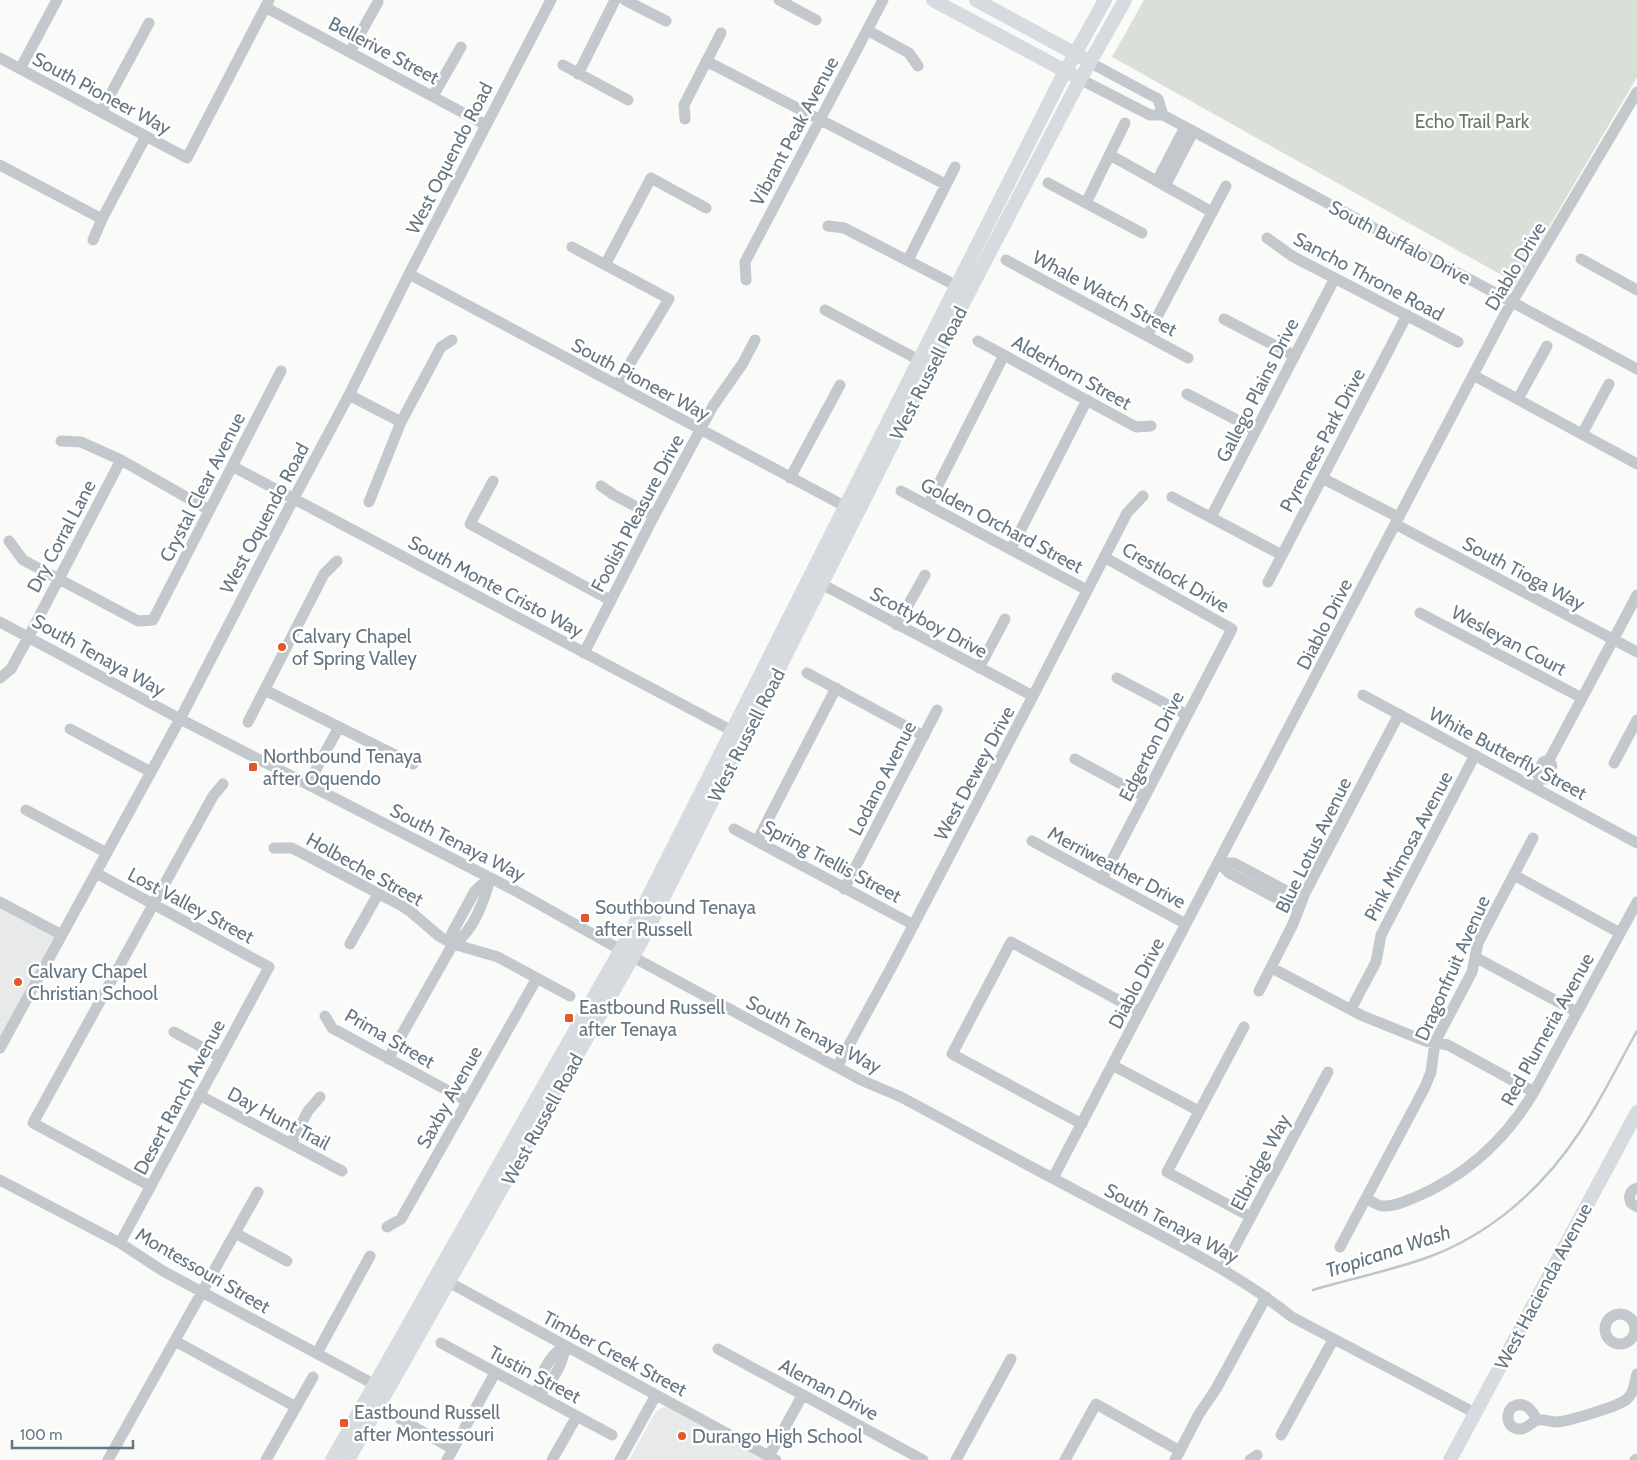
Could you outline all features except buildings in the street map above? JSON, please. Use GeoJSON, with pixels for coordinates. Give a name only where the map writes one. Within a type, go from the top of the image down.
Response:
{"type":"FeatureCollection","features":[{"type":"Feature","properties":{"kind":"main road","name":"South Buffalo Drive"},"geometry":{"type":"LineString","coordinates":[[933,0],[1080,79]]}},
{"type":"Feature","properties":{"kind":"main road","name":"South Buffalo Drive"},"geometry":{"type":"LineString","coordinates":[[976,0],[1090,62]]}},
{"type":"Feature","properties":{"kind":"main road","name":"West Russell Road"},"geometry":{"type":"LineString","coordinates":[[348,1460],[387,1392],[443,1279],[627,954],[744,737],[858,514],[1074,54],[1105,0]]}},
{"type":"Feature","properties":{"kind":"main road","name":"West Russell Road"},"geometry":{"type":"LineString","coordinates":[[627,954],[731,730],[920,360],[963,289],[1125,0]]}},
{"type":"Feature","properties":{"kind":"main road","name":"West Hacienda Avenue"},"geometry":{"type":"LineString","coordinates":[[1450,1460],[1637,1112]]}},
{"type":"Feature","properties":{"kind":"main road","name":"West Russell Road"},"geometry":{"type":"LineString","coordinates":[[332,1460],[375,1385],[443,1279]]}},
{"type":"Feature","properties":{"kind":"street"},"geometry":{"type":"LineString","coordinates":[[20,69],[57,0]]}},
{"type":"Feature","properties":{"kind":"street","name":"West Oquendo Road"},"geometry":{"type":"LineString","coordinates":[[0,1048],[180,719],[349,395],[409,274],[551,0]]}},
{"type":"Feature","properties":{"kind":"street"},"geometry":{"type":"LineString","coordinates":[[578,74],[615,0]]}},
{"type":"Feature","properties":{"kind":"street"},"geometry":{"type":"LineString","coordinates":[[625,0],[666,21]]}},
{"type":"Feature","properties":{"kind":"street"},"geometry":{"type":"LineString","coordinates":[[779,0],[816,20]]}},
{"type":"Feature","properties":{"kind":"street","name":"Vibrant Peak Avenue"},"geometry":{"type":"LineString","coordinates":[[746,280],[745,262],[883,0]]}},
{"type":"Feature","properties":{"kind":"street"},"geometry":{"type":"LineString","coordinates":[[350,52],[378,2]]}},
{"type":"Feature","properties":{"kind":"street","name":"South Pioneer Way"},"geometry":{"type":"LineString","coordinates":[[0,58],[187,158],[267,4]]}},
{"type":"Feature","properties":{"kind":"street","name":"Bellerive Street"},"geometry":{"type":"LineString","coordinates":[[267,4],[350,52],[486,125]]}},
{"type":"Feature","properties":{"kind":"street"},"geometry":{"type":"LineString","coordinates":[[101,112],[149,23]]}},
{"type":"Feature","properties":{"kind":"street"},"geometry":{"type":"LineString","coordinates":[[867,30],[909,53],[918,66]]}},
{"type":"Feature","properties":{"kind":"street"},"geometry":{"type":"LineString","coordinates":[[685,119],[684,105],[721,33]]}},
{"type":"Feature","properties":{"kind":"street"},"geometry":{"type":"LineString","coordinates":[[433,96],[461,47]]}},
{"type":"Feature","properties":{"kind":"street"},"geometry":{"type":"LineString","coordinates":[[706,61],[945,184]]}},
{"type":"Feature","properties":{"kind":"street","name":"South Buffalo Drive"},"geometry":{"type":"LineString","coordinates":[[1090,62],[1158,99],[1164,115]]}},
{"type":"Feature","properties":{"kind":"street"},"geometry":{"type":"LineString","coordinates":[[563,66],[628,100]]}},
{"type":"Feature","properties":{"kind":"street","name":"South Buffalo Drive"},"geometry":{"type":"LineString","coordinates":[[1080,79],[1150,116],[1164,115],[1637,369]]}},
{"type":"Feature","properties":{"kind":"street","name":"Diablo Drive"},"geometry":{"type":"LineString","coordinates":[[1053,1178],[1505,314],[1514,302],[1637,92]]}},
{"type":"Feature","properties":{"kind":"street"},"geometry":{"type":"LineString","coordinates":[[1086,203],[1125,123]]}},
{"type":"Feature","properties":{"kind":"street"},"geometry":{"type":"LineString","coordinates":[[1161,183],[1189,129]]}},
{"type":"Feature","properties":{"kind":"street"},"geometry":{"type":"LineString","coordinates":[[93,240],[102,219],[146,136]]}},
{"type":"Feature","properties":{"kind":"street"},"geometry":{"type":"LineString","coordinates":[[1110,155],[1212,212]]}},
{"type":"Feature","properties":{"kind":"street"},"geometry":{"type":"LineString","coordinates":[[0,165],[102,219]]}},
{"type":"Feature","properties":{"kind":"street"},"geometry":{"type":"LineString","coordinates":[[908,260],[955,167]]}},
{"type":"Feature","properties":{"kind":"street"},"geometry":{"type":"LineString","coordinates":[[605,264],[651,178],[706,208]]}},
{"type":"Feature","properties":{"kind":"street"},"geometry":{"type":"LineString","coordinates":[[1048,183],[1142,233]]}},
{"type":"Feature","properties":{"kind":"street"},"geometry":{"type":"LineString","coordinates":[[1147,336],[1226,186]]}},
{"type":"Feature","properties":{"kind":"street"},"geometry":{"type":"LineString","coordinates":[[828,226],[844,228],[963,289]]}},
{"type":"Feature","properties":{"kind":"street","name":"Sancho Throne Road"},"geometry":{"type":"LineString","coordinates":[[1267,238],[1292,256],[1458,342]]}},
{"type":"Feature","properties":{"kind":"street"},"geometry":{"type":"LineString","coordinates":[[572,247],[668,299],[617,385]]}},
{"type":"Feature","properties":{"kind":"street","name":"Whale Watch Street"},"geometry":{"type":"LineString","coordinates":[[1006,260],[1188,358]]}},
{"type":"Feature","properties":{"kind":"street"},"geometry":{"type":"LineString","coordinates":[[1581,260],[1637,290]]}},
{"type":"Feature","properties":{"kind":"street","name":"South Pioneer Way"},"geometry":{"type":"LineString","coordinates":[[409,274],[858,514]]}},
{"type":"Feature","properties":{"kind":"street","name":"Gallego Plains Drive"},"geometry":{"type":"LineString","coordinates":[[1211,517],[1335,278]]}},
{"type":"Feature","properties":{"kind":"street"},"geometry":{"type":"LineString","coordinates":[[825,310],[920,360]]}},
{"type":"Feature","properties":{"kind":"street","name":"Pyrenees Park Drive"},"geometry":{"type":"LineString","coordinates":[[1268,582],[1406,315]]}},
{"type":"Feature","properties":{"kind":"street"},"geometry":{"type":"LineString","coordinates":[[1224,319],[1295,356]]}},
{"type":"Feature","properties":{"kind":"street"},"geometry":{"type":"LineString","coordinates":[[369,502],[401,422],[441,347],[452,340]]}},
{"type":"Feature","properties":{"kind":"street","name":"Foolish Pleasure Drive"},"geometry":{"type":"LineString","coordinates":[[584,652],[713,406],[743,364],[755,340]]}},
{"type":"Feature","properties":{"kind":"street","name":"Alderhorn Street"},"geometry":{"type":"LineString","coordinates":[[978,341],[1136,427],[1151,426]]}},
{"type":"Feature","properties":{"kind":"street"},"geometry":{"type":"LineString","coordinates":[[1518,399],[1547,346]]}},
{"type":"Feature","properties":{"kind":"street"},"geometry":{"type":"LineString","coordinates":[[928,505],[1004,355]]}},
{"type":"Feature","properties":{"kind":"street","name":"Crystal Clear Avenue"},"geometry":{"type":"LineString","coordinates":[[59,578],[138,621],[153,620],[281,371]]}},
{"type":"Feature","properties":{"kind":"street"},"geometry":{"type":"LineString","coordinates":[[1474,375],[1637,464]]}},
{"type":"Feature","properties":{"kind":"street"},"geometry":{"type":"LineString","coordinates":[[1582,434],[1609,384]]}},
{"type":"Feature","properties":{"kind":"street"},"geometry":{"type":"LineString","coordinates":[[790,478],[840,385]]}},
{"type":"Feature","properties":{"kind":"street"},"geometry":{"type":"LineString","coordinates":[[1187,394],[1256,430]]}},
{"type":"Feature","properties":{"kind":"street"},"geometry":{"type":"LineString","coordinates":[[349,395],[401,422]]}},
{"type":"Feature","properties":{"kind":"street"},"geometry":{"type":"LineString","coordinates":[[1011,549],[1087,400]]}},
{"type":"Feature","properties":{"kind":"street"},"geometry":{"type":"LineString","coordinates":[[61,441],[81,442],[120,460],[210,510]]}},
{"type":"Feature","properties":{"kind":"street","name":"Dry Corral Lane"},"geometry":{"type":"LineString","coordinates":[[0,678],[10,669],[29,636],[120,460]]}},
{"type":"Feature","properties":{"kind":"street","name":"South Monte Cristo Way"},"geometry":{"type":"LineString","coordinates":[[232,466],[744,737]]}},
{"type":"Feature","properties":{"kind":"street","name":"South Tioga Way"},"geometry":{"type":"LineString","coordinates":[[1322,478],[1396,521],[1637,652]]}},
{"type":"Feature","properties":{"kind":"street"},"geometry":{"type":"LineString","coordinates":[[493,481],[470,524],[610,600]]}},
{"type":"Feature","properties":{"kind":"street"},"geometry":{"type":"LineString","coordinates":[[601,486],[654,516]]}},
{"type":"Feature","properties":{"kind":"street","name":"Golden Orchard Street"},"geometry":{"type":"LineString","coordinates":[[901,491],[1087,590]]}},
{"type":"Feature","properties":{"kind":"street","name":"West Dewey Drive"},"geometry":{"type":"LineString","coordinates":[[837,1068],[914,925],[1127,513],[1143,496]]}},
{"type":"Feature","properties":{"kind":"street"},"geometry":{"type":"LineString","coordinates":[[1172,497],[1282,555]]}},
{"type":"Feature","properties":{"kind":"street"},"geometry":{"type":"LineString","coordinates":[[9,541],[23,560],[59,578]]}},
{"type":"Feature","properties":{"kind":"street","name":"Crestlock Drive"},"geometry":{"type":"LineString","coordinates":[[1104,556],[1232,629]]}},
{"type":"Feature","properties":{"kind":"street"},"geometry":{"type":"LineString","coordinates":[[248,722],[324,574],[337,561]]}},
{"type":"Feature","properties":{"kind":"street"},"geometry":{"type":"LineString","coordinates":[[898,625],[925,575]]}},
{"type":"Feature","properties":{"kind":"street","name":"Scottyboy Drive"},"geometry":{"type":"LineString","coordinates":[[809,578],[1033,696]]}},
{"type":"Feature","properties":{"kind":"street"},"geometry":{"type":"LineString","coordinates":[[1538,783],[1537,774],[1543,762],[1549,760],[1637,595]]}},
{"type":"Feature","properties":{"kind":"street","name":"Wesleyan Court"},"geometry":{"type":"LineString","coordinates":[[1420,614],[1582,698]]}},
{"type":"Feature","properties":{"kind":"street"},"geometry":{"type":"LineString","coordinates":[[979,668],[1006,618]]}},
{"type":"Feature","properties":{"kind":"street","name":"South Tenaya Way"},"geometry":{"type":"LineString","coordinates":[[0,622],[180,719],[490,878],[837,1068],[901,1097],[1053,1178],[1223,1270],[1266,1296],[1292,1318],[1475,1413]]}},
{"type":"Feature","properties":{"kind":"street","name":"Edgerton Drive"},"geometry":{"type":"LineString","coordinates":[[1102,879],[1232,629]]}},
{"type":"Feature","properties":{"kind":"street"},"geometry":{"type":"LineString","coordinates":[[807,672],[924,736]]}},
{"type":"Feature","properties":{"kind":"street"},"geometry":{"type":"LineString","coordinates":[[1118,678],[1187,715]]}},
{"type":"Feature","properties":{"kind":"street"},"geometry":{"type":"LineString","coordinates":[[757,841],[836,688]]}},
{"type":"Feature","properties":{"kind":"street"},"geometry":{"type":"LineString","coordinates":[[265,690],[413,764]]}},
{"type":"Feature","properties":{"kind":"street","name":"White Butterfly Street"},"geometry":{"type":"LineString","coordinates":[[1363,695],[1475,755],[1538,783],[1637,843]]}},
{"type":"Feature","properties":{"kind":"street","name":"Lodano Avenue"},"geometry":{"type":"LineString","coordinates":[[844,888],[937,710]]}},
{"type":"Feature","properties":{"kind":"street","name":"Blue Lotus Avenue"},"geometry":{"type":"LineString","coordinates":[[1259,991],[1294,924],[1300,904],[1399,714]]}},
{"type":"Feature","properties":{"kind":"street"},"geometry":{"type":"LineString","coordinates":[[1614,763],[1637,720]]}},
{"type":"Feature","properties":{"kind":"street"},"geometry":{"type":"LineString","coordinates":[[308,784],[339,727]]}},
{"type":"Feature","properties":{"kind":"street"},"geometry":{"type":"LineString","coordinates":[[70,728],[151,772]]}},
{"type":"Feature","properties":{"kind":"street","name":"Pink Mimosa Avenue"},"geometry":{"type":"LineString","coordinates":[[1351,1009],[1376,962],[1381,935],[1475,755]]}},
{"type":"Feature","properties":{"kind":"street"},"geometry":{"type":"LineString","coordinates":[[1075,759],[1144,797]]}},
{"type":"Feature","properties":{"kind":"street"},"geometry":{"type":"LineString","coordinates":[[150,1186],[33,1123],[213,796],[223,784]]}},
{"type":"Feature","properties":{"kind":"street"},"geometry":{"type":"LineString","coordinates":[[26,810],[107,853]]}},
{"type":"Feature","properties":{"kind":"street","name":"Spring Trellis Street"},"geometry":{"type":"LineString","coordinates":[[734,829],[914,925]]}},
{"type":"Feature","properties":{"kind":"street","name":"Dragonfruit Avenue"},"geometry":{"type":"LineString","coordinates":[[1340,1247],[1429,1080],[1435,1042],[1472,972],[1478,943],[1533,838]]}},
{"type":"Feature","properties":{"kind":"street","name":"Merriweather Drive"},"geometry":{"type":"LineString","coordinates":[[1032,841],[1186,924]]}},
{"type":"Feature","properties":{"kind":"street","name":"Holbeche Street"},"geometry":{"type":"LineString","coordinates":[[274,848],[292,848],[411,912],[439,936],[454,944],[498,957],[570,996]]}},
{"type":"Feature","properties":{"kind":"street"},"geometry":{"type":"LineString","coordinates":[[1219,862],[1234,863],[1294,895],[1300,904]]}},
{"type":"Feature","properties":{"kind":"street","name":"Lost Valley Street"},"geometry":{"type":"LineString","coordinates":[[96,873],[269,967]]}},
{"type":"Feature","properties":{"kind":"street"},"geometry":{"type":"LineString","coordinates":[[1514,875],[1620,933]]}},
{"type":"Feature","properties":{"kind":"street"},"geometry":{"type":"LineString","coordinates":[[388,1059],[454,944],[463,939],[485,898],[490,878]]}},
{"type":"Feature","properties":{"kind":"street"},"geometry":{"type":"LineString","coordinates":[[350,944],[378,894]]}},
{"type":"Feature","properties":{"kind":"street"},"geometry":{"type":"LineString","coordinates":[[0,902],[62,935]]}},
{"type":"Feature","properties":{"kind":"street","name":"Red Plumeria Avenue"},"geometry":{"type":"LineString","coordinates":[[1366,1198],[1382,1206],[1398,1204],[1448,1181],[1482,1157],[1496,1143],[1523,1111],[1637,902]]}},
{"type":"Feature","properties":{"kind":"street"},"geometry":{"type":"LineString","coordinates":[[1082,1124],[952,1054],[1011,942],[1140,1012]]}},
{"type":"Feature","properties":{"kind":"street"},"geometry":{"type":"LineString","coordinates":[[1475,957],[1577,1012]]}},
{"type":"Feature","properties":{"kind":"street","name":"Desert Ranch Avenue"},"geometry":{"type":"LineString","coordinates":[[120,1243],[269,967]]}},
{"type":"Feature","properties":{"kind":"street"},"geometry":{"type":"LineString","coordinates":[[1272,968],[1363,1016],[1425,1041],[1448,1045],[1534,1092]]}},
{"type":"Feature","properties":{"kind":"street","name":"Saxby Avenue"},"geometry":{"type":"LineString","coordinates":[[387,1228],[400,1219],[537,978]]}},
{"type":"Feature","properties":{"kind":"street","name":"Prima Street"},"geometry":{"type":"LineString","coordinates":[[324,1016],[332,1028],[467,1101]]}},
{"type":"Feature","properties":{"kind":"street"},"geometry":{"type":"LineString","coordinates":[[1244,1026],[1167,1172],[1251,1217]]}},
{"type":"Feature","properties":{"kind":"street"},"geometry":{"type":"LineString","coordinates":[[174,1032],[220,1057]]}},
{"type":"Feature","properties":{"kind":"street"},"geometry":{"type":"LineString","coordinates":[[1112,1066],[1199,1111]]}},
{"type":"Feature","properties":{"kind":"street","name":"Elbridge Way"},"geometry":{"type":"LineString","coordinates":[[1223,1270],[1328,1072]]}},
{"type":"Feature","properties":{"kind":"street","name":"Day Hunt Trail"},"geometry":{"type":"LineString","coordinates":[[199,1095],[342,1171]]}},
{"type":"Feature","properties":{"kind":"street"},"geometry":{"type":"LineString","coordinates":[[291,1144],[308,1111],[320,1097]]}},
{"type":"Feature","properties":{"kind":"street","name":"Montessouri Street"},"geometry":{"type":"LineString","coordinates":[[0,1180],[120,1243],[164,1271],[387,1392]]}},
{"type":"Feature","properties":{"kind":"street"},"geometry":{"type":"LineString","coordinates":[[1637,1188],[1632,1190],[1629,1197],[1631,1203],[1637,1207]]}},
{"type":"Feature","properties":{"kind":"street"},"geometry":{"type":"LineString","coordinates":[[111,1459],[258,1192]]}},
{"type":"Feature","properties":{"kind":"street"},"geometry":{"type":"LineString","coordinates":[[235,1233],[287,1261]]}},
{"type":"Feature","properties":{"kind":"street"},"geometry":{"type":"LineString","coordinates":[[316,1353],[370,1256]]}},
{"type":"Feature","properties":{"kind":"street","name":"Timber Creek Street"},"geometry":{"type":"LineString","coordinates":[[443,1279],[772,1458]]}},
{"type":"Feature","properties":{"kind":"street"},"geometry":{"type":"LineString","coordinates":[[1065,1460],[1096,1404],[1177,1456],[1199,1414],[1216,1389],[1266,1296]]}},
{"type":"Feature","properties":{"kind":"street"},"geometry":{"type":"LineString","coordinates":[[1281,1434],[1333,1340]]}},
{"type":"Feature","properties":{"kind":"street"},"geometry":{"type":"LineString","coordinates":[[175,1342],[296,1407]]}},
{"type":"Feature","properties":{"kind":"street","name":"Tustin Street"},"geometry":{"type":"LineString","coordinates":[[441,1343],[612,1435]]}},
{"type":"Feature","properties":{"kind":"street"},"geometry":{"type":"LineString","coordinates":[[538,1395],[539,1380],[555,1352],[565,1346]]}},
{"type":"Feature","properties":{"kind":"street","name":"Aleman Drive"},"geometry":{"type":"LineString","coordinates":[[718,1349],[923,1460]]}},
{"type":"Feature","properties":{"kind":"street"},"geometry":{"type":"LineString","coordinates":[[956,1460],[1011,1359]]}},
{"type":"Feature","properties":{"kind":"street"},"geometry":{"type":"LineString","coordinates":[[446,1460],[495,1373]]}},
{"type":"Feature","properties":{"kind":"street"},"geometry":{"type":"LineString","coordinates":[[1537,1420],[1550,1422],[1564,1421],[1623,1402],[1633,1391],[1637,1374]]}},
{"type":"Feature","properties":{"kind":"street"},"geometry":{"type":"LineString","coordinates":[[266,1460],[312,1377]]}},
{"type":"Feature","properties":{"kind":"street"},"geometry":{"type":"LineString","coordinates":[[620,1460],[656,1395]]}},
{"type":"Feature","properties":{"kind":"street"},"geometry":{"type":"LineString","coordinates":[[772,1458],[802,1396]]}},
{"type":"Feature","properties":{"kind":"street"},"geometry":{"type":"LineString","coordinates":[[552,1460],[576,1416]]}},
{"type":"Feature","properties":{"kind":"street"},"geometry":{"type":"LineString","coordinates":[[400,1419],[453,1449]]}},
{"type":"Feature","properties":{"kind":"shaded area","name":"Calvary Chapel Christian School"},"geometry":{"type":"Polygon","coordinates":[[[0,902],[62,935],[0,1048],[0,902]]]}},
{"type":"Feature","properties":{"kind":"shaded area","name":"Durango High School"},"geometry":{"type":"Polygon","coordinates":[[[665,1407],[765,1460],[629,1460],[655,1413],[665,1407]]]}},
{"type":"Feature","properties":{"kind":"green space","name":"Echo Trail Park"},"geometry":{"type":"Polygon","coordinates":[[[1144,0],[1637,0],[1637,77],[1516,283],[1112,57],[1144,0]]]}},
{"type":"Feature","properties":{"kind":"waterway","name":"Tropicana Wash"},"geometry":{"type":"LineString","coordinates":[[1313,1290],[1426,1258],[1472,1237],[1513,1208],[1548,1173],[1579,1133],[1637,1031]]}},
{"type":"Feature","properties":{"kind":"place","name":"Calvary Chapel of Spring Valley"},"geometry":{"type":"Point","coordinates":[282,647]}},
{"type":"Feature","properties":{"kind":"place","name":"Northbound Tenaya after Oquendo"},"geometry":{"type":"Point","coordinates":[253,767]}},
{"type":"Feature","properties":{"kind":"place","name":"Southbound Tenaya after Russell"},"geometry":{"type":"Point","coordinates":[585,918]}},
{"type":"Feature","properties":{"kind":"place","name":"Calvary Chapel Christian School"},"geometry":{"type":"Point","coordinates":[18,982]}},
{"type":"Feature","properties":{"kind":"place","name":"Eastbound Russell after Tenaya"},"geometry":{"type":"Point","coordinates":[569,1018]}},
{"type":"Feature","properties":{"kind":"place","name":"Eastbound Russell after Montessouri"},"geometry":{"type":"Point","coordinates":[344,1423]}},
{"type":"Feature","properties":{"kind":"place","name":"Durango High School"},"geometry":{"type":"Point","coordinates":[682,1436]}}]}
